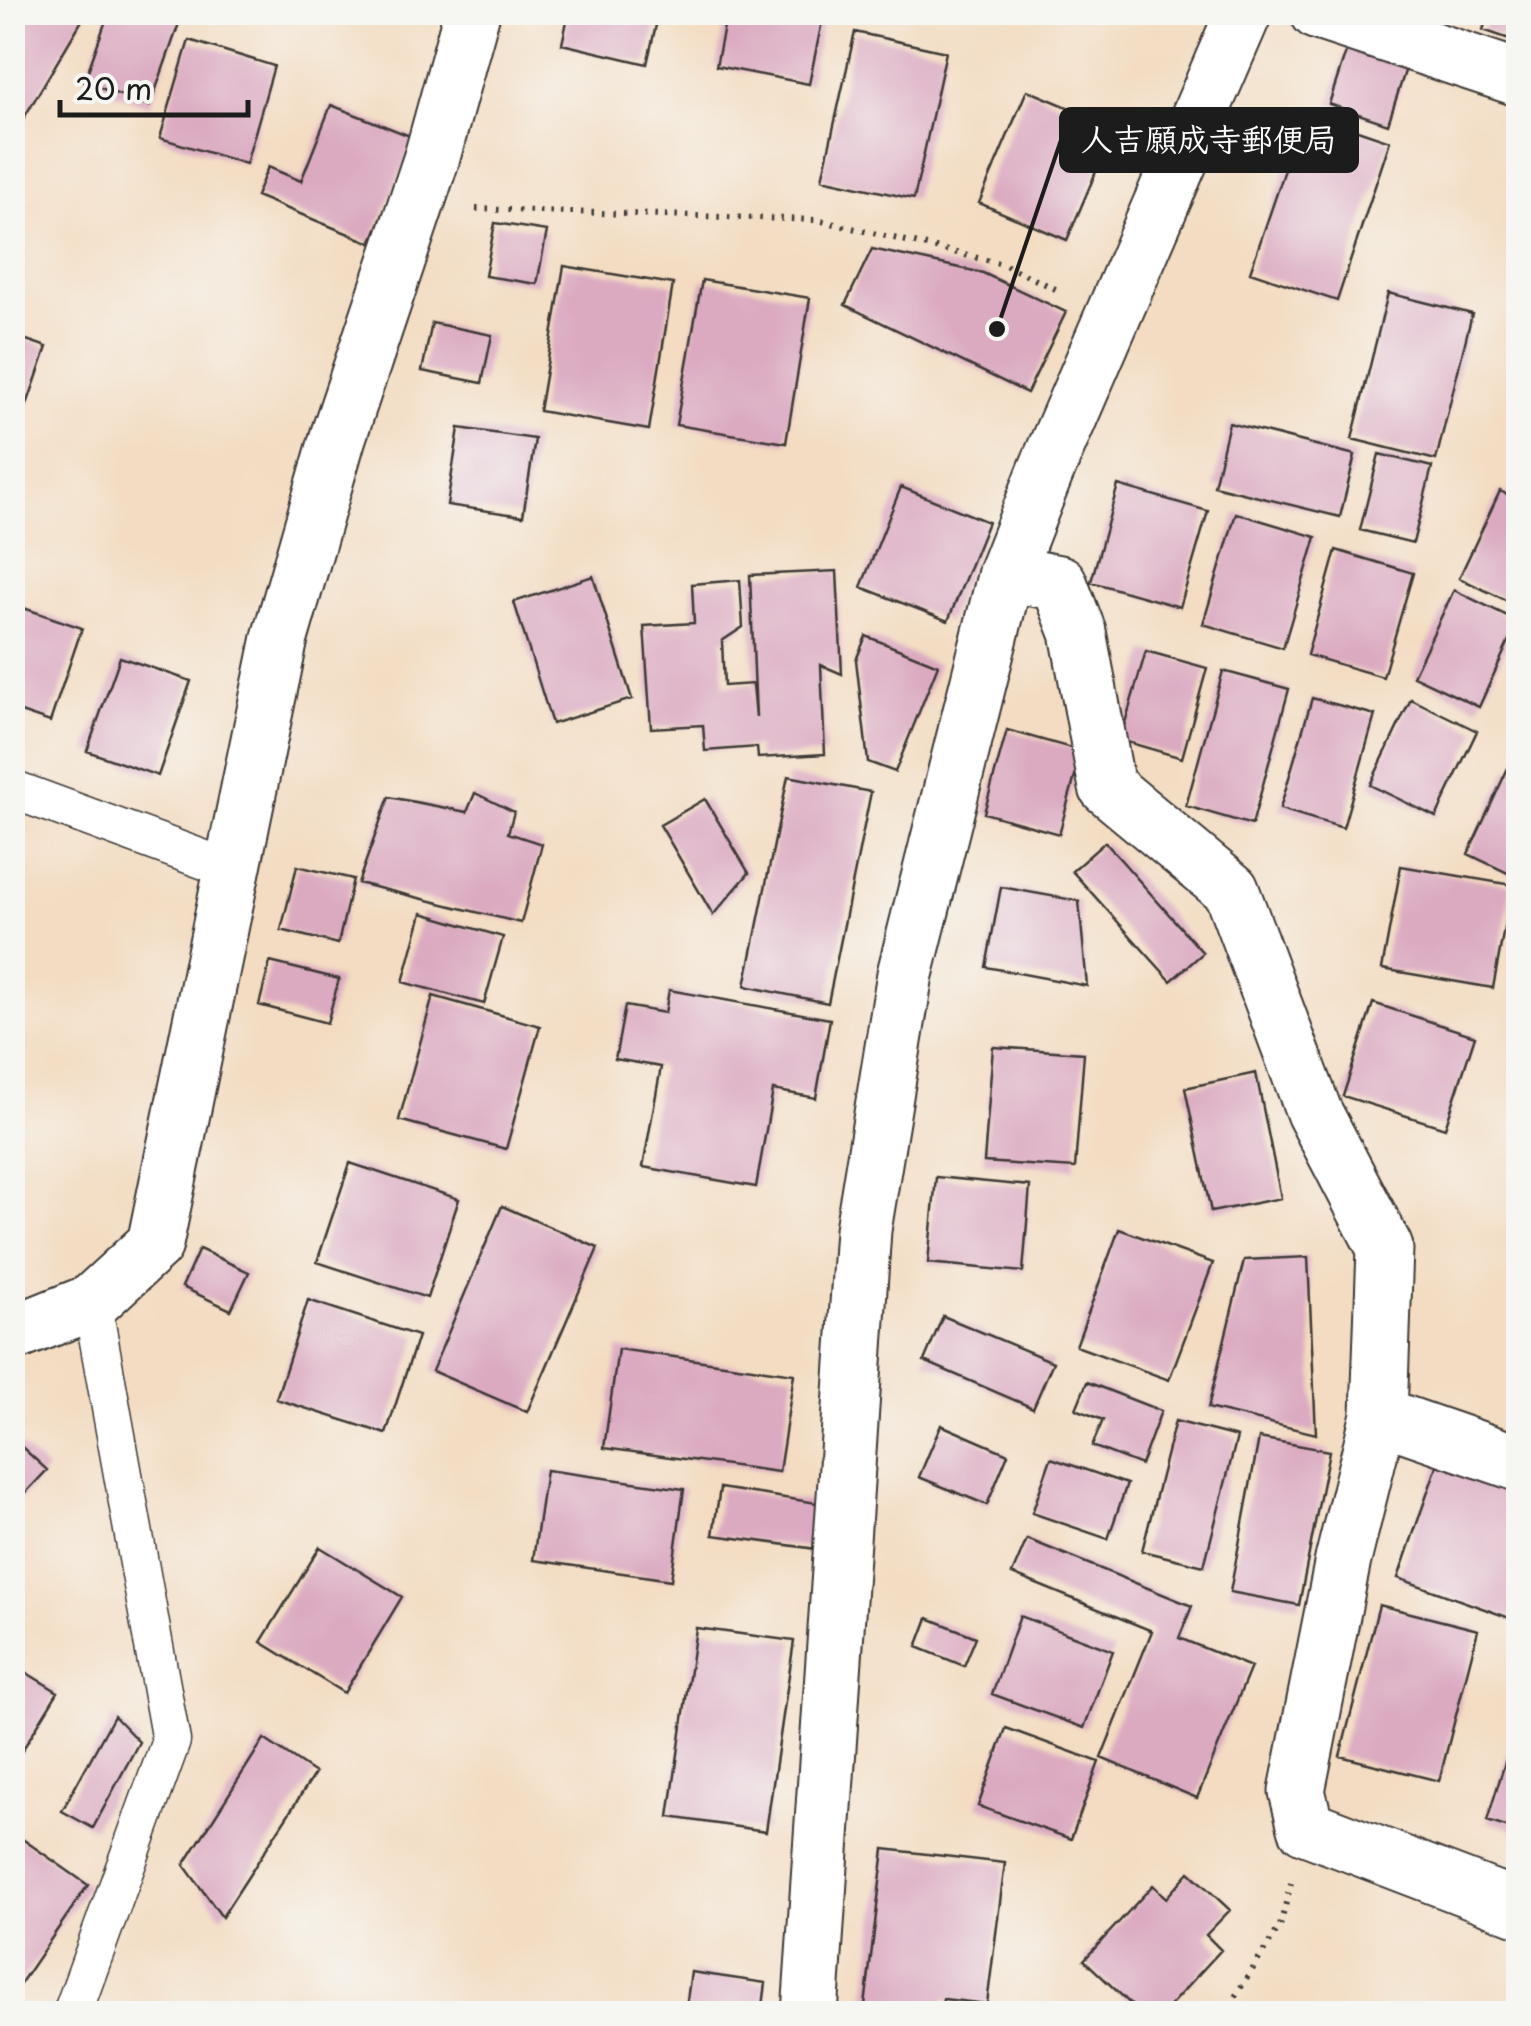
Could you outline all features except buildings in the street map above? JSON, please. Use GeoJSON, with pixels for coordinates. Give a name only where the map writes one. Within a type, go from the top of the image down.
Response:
{"type":"FeatureCollection","features":[{"type":"Feature","properties":{"kind":"main road"},"geometry":{"type":"LineString","coordinates":[[12,1334],[92,1302],[155,1244],[280,638],[338,438],[415,206],[472,12]]}},
{"type":"Feature","properties":{"kind":"main road"},"geometry":{"type":"LineString","coordinates":[[810,2014],[864,1230],[905,974],[1006,573],[1244,12]]}},
{"type":"Feature","properties":{"kind":"main road"},"geometry":{"type":"LineString","coordinates":[[1318,12],[1518,78]]}},
{"type":"Feature","properties":{"kind":"main road"},"geometry":{"type":"LineString","coordinates":[[1006,573],[1059,582],[1078,632],[1108,787],[1231,890],[1314,1112],[1385,1248],[1379,1414],[1343,1560],[1297,1791],[1306,1828],[1518,1908]]}},
{"type":"Feature","properties":{"kind":"main road"},"geometry":{"type":"LineString","coordinates":[[1379,1414],[1518,1463]]}},
{"type":"Feature","properties":{"kind":"lane"},"geometry":{"type":"LineString","coordinates":[[12,789],[232,870]]}},
{"type":"Feature","properties":{"kind":"lane"},"geometry":{"type":"LineString","coordinates":[[72,2014],[171,1741],[92,1302]]}},
{"type":"Feature","properties":{"kind":"path"},"geometry":{"type":"LineString","coordinates":[[415,206],[818,220],[1003,264],[1112,316]]}},
{"type":"Feature","properties":{"kind":"path"},"geometry":{"type":"LineString","coordinates":[[1224,2014],[1280,1926],[1306,1828]]}},
{"type":"Feature","properties":{"kind":"place","name":"人吉願成寺郵便局"},"geometry":{"type":"Point","coordinates":[997,329]}}]}
